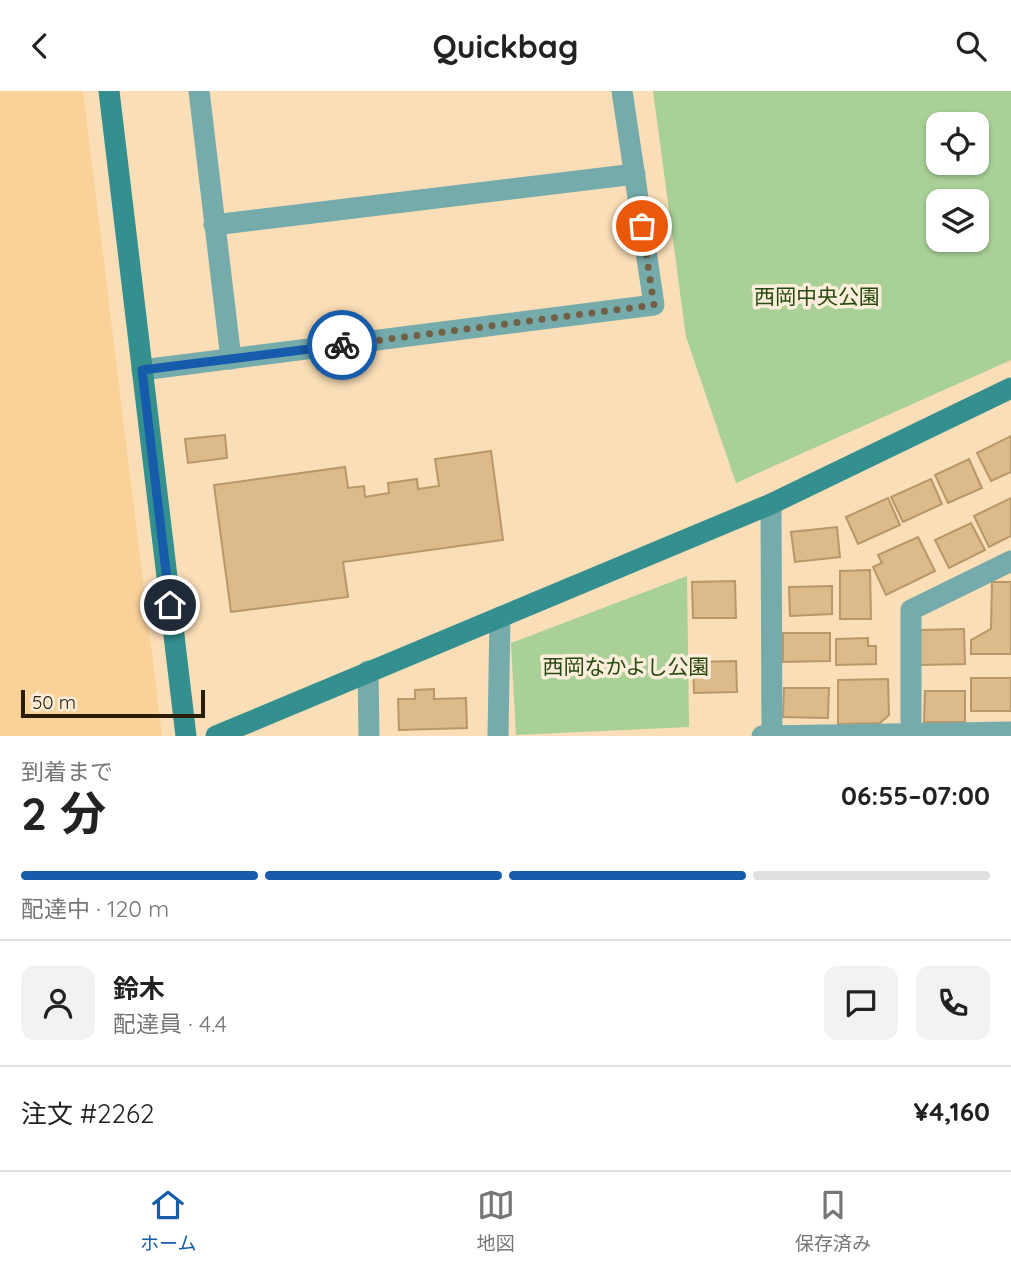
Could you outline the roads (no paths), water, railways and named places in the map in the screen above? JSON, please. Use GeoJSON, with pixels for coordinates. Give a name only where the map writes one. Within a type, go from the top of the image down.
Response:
{"type":"FeatureCollection","features":[{"type":"Feature","properties":{"kind":"street"},"geometry":{"type":"LineString","coordinates":[[108,91],[186,736]]}},
{"type":"Feature","properties":{"kind":"street"},"geometry":{"type":"LineString","coordinates":[[142,370],[654,305],[622,91]]}},
{"type":"Feature","properties":{"kind":"street"},"geometry":{"type":"LineString","coordinates":[[204,92],[214,225],[231,359]]}},
{"type":"Feature","properties":{"kind":"street"},"geometry":{"type":"LineString","coordinates":[[214,225],[635,174]]}},
{"type":"Feature","properties":{"kind":"street"},"geometry":{"type":"LineString","coordinates":[[216,736],[771,504],[1011,388]]}},
{"type":"Feature","properties":{"kind":"street"},"geometry":{"type":"LineString","coordinates":[[771,504],[772,736]]}},
{"type":"Feature","properties":{"kind":"street"},"geometry":{"type":"LineString","coordinates":[[911,734],[911,610],[1011,561]]}},
{"type":"Feature","properties":{"kind":"street"},"geometry":{"type":"LineString","coordinates":[[498,736],[500,617]]}},
{"type":"Feature","properties":{"kind":"street"},"geometry":{"type":"LineString","coordinates":[[368,671],[369,736]]}},
{"type":"Feature","properties":{"kind":"street"},"geometry":{"type":"LineString","coordinates":[[762,736],[1011,732]]}},
{"type":"Feature","properties":{"kind":"park label","name":"西岡中央公園"},"geometry":{"type":"Point","coordinates":[817,296]}},
{"type":"Feature","properties":{"kind":"park label","name":"西岡なかよし公園"},"geometry":{"type":"Point","coordinates":[626,666]}}]}
